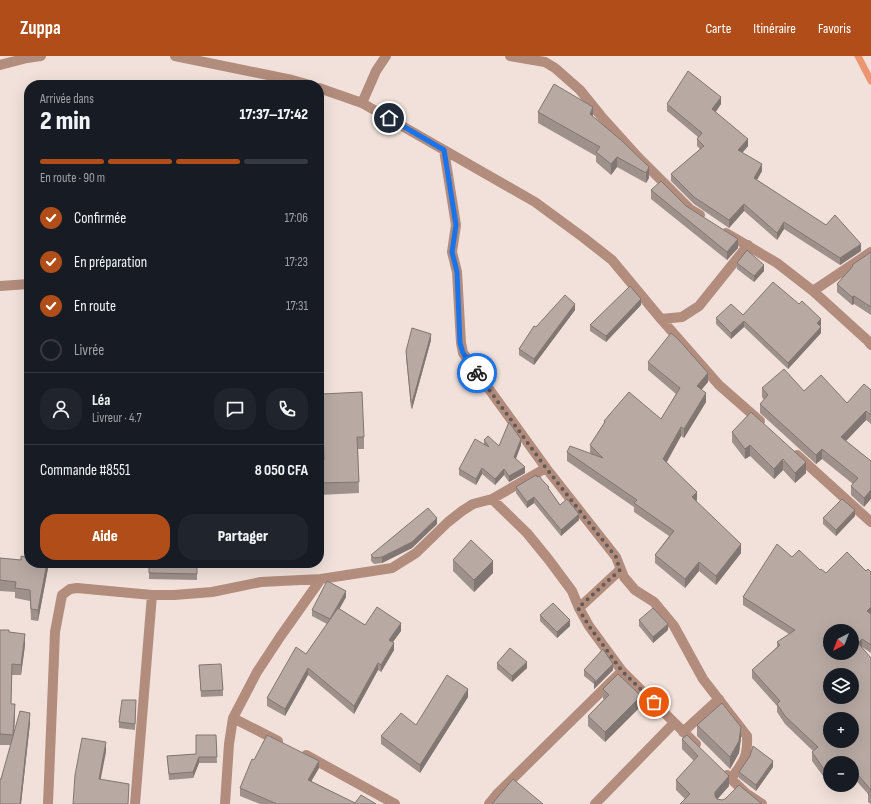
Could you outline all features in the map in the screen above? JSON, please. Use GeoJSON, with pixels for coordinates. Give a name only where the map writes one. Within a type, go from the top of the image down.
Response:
{"type":"FeatureCollection","features":[{"type":"Feature","properties":{"kind":"street"},"geometry":{"type":"LineString","coordinates":[[0,65],[41,56]]}},
{"type":"Feature","properties":{"kind":"street"},"geometry":{"type":"LineString","coordinates":[[175,56],[292,80]]}},
{"type":"Feature","properties":{"kind":"street"},"geometry":{"type":"LineString","coordinates":[[362,103],[376,71],[386,56]]}},
{"type":"Feature","properties":{"kind":"street"},"geometry":{"type":"LineString","coordinates":[[510,56],[545,62],[555,68],[580,90],[638,158],[690,209],[707,220]]}},
{"type":"Feature","properties":{"kind":"street"},"geometry":{"type":"LineString","coordinates":[[324,90],[362,103],[535,202],[584,238],[612,260],[661,319],[719,384],[766,427]]}},
{"type":"Feature","properties":{"kind":"street"},"geometry":{"type":"LineString","coordinates":[[444,150],[456,225],[452,252],[457,272],[460,343],[463,353],[546,468],[616,557],[624,577],[635,590],[654,602],[674,626],[703,678],[747,736],[745,759],[731,779]]}},
{"type":"Feature","properties":{"kind":"street"},"geometry":{"type":"LineString","coordinates":[[718,228],[777,263],[813,291],[871,345]]}},
{"type":"Feature","properties":{"kind":"street"},"geometry":{"type":"LineString","coordinates":[[661,319],[682,317],[699,306],[748,245]]}},
{"type":"Feature","properties":{"kind":"street"},"geometry":{"type":"LineString","coordinates":[[813,291],[871,252]]}},
{"type":"Feature","properties":{"kind":"street"},"geometry":{"type":"LineString","coordinates":[[0,286],[24,284]]}},
{"type":"Feature","properties":{"kind":"street"},"geometry":{"type":"LineString","coordinates":[[789,448],[871,522]]}},
{"type":"Feature","properties":{"kind":"street"},"geometry":{"type":"LineString","coordinates":[[48,804],[55,632],[62,595],[70,589],[77,588],[152,595],[212,592],[261,582],[321,579],[392,568],[416,553],[448,522],[462,511],[473,504],[492,499],[546,468]]}},
{"type":"Feature","properties":{"kind":"street"},"geometry":{"type":"LineString","coordinates":[[492,499],[527,533],[549,560],[572,591],[578,608],[589,626],[622,671],[704,753]]}},
{"type":"Feature","properties":{"kind":"street"},"geometry":{"type":"LineString","coordinates":[[578,608],[620,570]]}},
{"type":"Feature","properties":{"kind":"street"},"geometry":{"type":"LineString","coordinates":[[225,804],[229,744],[233,718],[257,672],[321,579]]}},
{"type":"Feature","properties":{"kind":"street"},"geometry":{"type":"LineString","coordinates":[[135,804],[152,595]]}},
{"type":"Feature","properties":{"kind":"street"},"geometry":{"type":"LineString","coordinates":[[489,804],[498,793],[622,671]]}},
{"type":"Feature","properties":{"kind":"street"},"geometry":{"type":"LineString","coordinates":[[683,732],[719,699]]}},
{"type":"Feature","properties":{"kind":"street"},"geometry":{"type":"LineString","coordinates":[[233,718],[321,762],[395,804]]}},
{"type":"Feature","properties":{"kind":"street"},"geometry":{"type":"LineString","coordinates":[[595,804],[674,723]]}},
{"type":"Feature","properties":{"kind":"street"},"geometry":{"type":"LineString","coordinates":[[720,768],[738,786],[762,804]]}},
{"type":"Feature","properties":{"kind":"street"},"geometry":{"type":"LineString","coordinates":[[730,795],[738,786]]}},
{"type":"Feature","properties":{"kind":"building"},"geometry":{"type":"Polygon","coordinates":[[[688,71],[721,97],[712,109],[748,139],[738,150],[762,164],[754,178],[826,225],[835,215],[861,244],[840,258],[784,222],[777,233],[744,204],[729,220],[694,197],[671,174],[704,146],[697,139],[702,133],[667,104],[688,71]]]}},
{"type":"Feature","properties":{"kind":"building"},"geometry":{"type":"Polygon","coordinates":[[[554,84],[593,107],[590,114],[621,140],[649,167],[646,173],[617,157],[611,164],[596,152],[600,147],[538,112],[554,84]]]}},
{"type":"Feature","properties":{"kind":"building"},"geometry":{"type":"Polygon","coordinates":[[[661,181],[686,206],[738,239],[727,252],[651,190],[661,181]]]}},
{"type":"Feature","properties":{"kind":"building"},"geometry":{"type":"Polygon","coordinates":[[[747,250],[764,265],[754,276],[737,263],[747,250]]]}},
{"type":"Feature","properties":{"kind":"building"},"geometry":{"type":"Polygon","coordinates":[[[871,252],[871,307],[854,296],[852,297],[837,284],[853,266],[852,265],[871,252]]]}},
{"type":"Feature","properties":{"kind":"building"},"geometry":{"type":"Polygon","coordinates":[[[773,282],[799,304],[802,301],[821,319],[817,323],[821,327],[788,363],[744,321],[731,333],[716,318],[731,304],[743,315],[773,282]]]}},
{"type":"Feature","properties":{"kind":"building"},"geometry":{"type":"Polygon","coordinates":[[[630,286],[641,299],[606,336],[590,325],[630,286]]]}},
{"type":"Feature","properties":{"kind":"building"},"geometry":{"type":"Polygon","coordinates":[[[565,295],[575,304],[534,359],[519,349],[534,326],[536,327],[565,295]]]}},
{"type":"Feature","properties":{"kind":"building"},"geometry":{"type":"Polygon","coordinates":[[[412,328],[431,334],[412,403],[406,351],[412,328]]]}},
{"type":"Feature","properties":{"kind":"building"},"geometry":{"type":"Polygon","coordinates":[[[671,333],[708,373],[697,386],[706,393],[684,429],[681,427],[663,459],[697,492],[692,497],[741,544],[716,576],[699,562],[685,579],[655,555],[674,531],[634,503],[637,500],[567,452],[570,446],[603,458],[590,445],[605,422],[604,421],[629,392],[661,419],[680,388],[648,362],[671,333]]]}},
{"type":"Feature","properties":{"kind":"building"},"geometry":{"type":"Polygon","coordinates":[[[784,369],[804,391],[821,375],[847,403],[864,384],[871,390],[871,415],[866,411],[841,437],[871,461],[871,490],[864,498],[851,486],[858,478],[822,449],[816,455],[760,404],[768,395],[762,388],[784,369]]]}},
{"type":"Feature","properties":{"kind":"building"},"geometry":{"type":"Polygon","coordinates":[[[362,392],[364,437],[357,437],[359,482],[324,483],[324,394],[362,392]]]}},
{"type":"Feature","properties":{"kind":"building"},"geometry":{"type":"Polygon","coordinates":[[[751,412],[806,462],[795,473],[783,459],[774,469],[750,445],[745,449],[732,432],[751,412]]]}},
{"type":"Feature","properties":{"kind":"building"},"geometry":{"type":"Polygon","coordinates":[[[509,422],[521,439],[514,457],[525,467],[509,476],[504,469],[495,479],[482,468],[476,479],[459,469],[475,439],[489,447],[484,440],[488,436],[499,446],[509,422]]]}},
{"type":"Feature","properties":{"kind":"building"},"geometry":{"type":"Polygon","coordinates":[[[536,475],[537,477],[539,476],[549,487],[548,488],[560,505],[567,499],[579,514],[561,530],[534,497],[527,502],[516,487],[536,475]]]}},
{"type":"Feature","properties":{"kind":"building"},"geometry":{"type":"Polygon","coordinates":[[[842,499],[855,510],[836,530],[823,518],[842,499]]]}},
{"type":"Feature","properties":{"kind":"building"},"geometry":{"type":"Polygon","coordinates":[[[428,508],[437,518],[412,542],[382,557],[374,558],[371,555],[428,508]]]}},
{"type":"Feature","properties":{"kind":"building"},"geometry":{"type":"Polygon","coordinates":[[[471,540],[493,561],[474,580],[453,560],[471,540]]]}},
{"type":"Feature","properties":{"kind":"building"},"geometry":{"type":"Polygon","coordinates":[[[777,544],[792,557],[799,550],[820,570],[821,569],[826,573],[847,552],[866,571],[868,569],[871,572],[871,607],[867,611],[871,614],[871,645],[862,639],[859,642],[859,624],[823,624],[823,660],[859,660],[859,644],[871,658],[871,790],[859,776],[859,756],[823,756],[823,768],[812,752],[818,747],[785,716],[777,704],[780,701],[752,670],[780,645],[777,642],[795,630],[743,597],[777,544]]]}},
{"type":"Feature","properties":{"kind":"building"},"geometry":{"type":"Polygon","coordinates":[[[21,556],[24,557],[24,568],[46,568],[38,610],[31,609],[30,590],[15,588],[16,582],[0,580],[0,558],[21,560],[21,556]]]}},
{"type":"Feature","properties":{"kind":"building"},"geometry":{"type":"Polygon","coordinates":[[[149,568],[197,568],[197,574],[149,573],[149,568]]]}},
{"type":"Feature","properties":{"kind":"building"},"geometry":{"type":"Polygon","coordinates":[[[327,581],[346,591],[330,619],[312,610],[327,581]]]}},
{"type":"Feature","properties":{"kind":"building"},"geometry":{"type":"Polygon","coordinates":[[[553,603],[570,620],[557,632],[540,615],[553,603]]]}},
{"type":"Feature","properties":{"kind":"building"},"geometry":{"type":"Polygon","coordinates":[[[377,607],[401,623],[389,640],[394,643],[381,665],[378,663],[354,706],[308,668],[285,709],[267,698],[296,647],[306,654],[338,608],[365,625],[377,607]]]}},
{"type":"Feature","properties":{"kind":"building"},"geometry":{"type":"Polygon","coordinates":[[[653,608],[668,624],[653,637],[639,620],[653,608]]]}},
{"type":"Feature","properties":{"kind":"building"},"geometry":{"type":"Polygon","coordinates":[[[0,630],[9,630],[9,632],[25,634],[21,665],[12,664],[11,704],[15,704],[13,735],[0,734],[0,630]]]}},
{"type":"Feature","properties":{"kind":"building"},"geometry":{"type":"Polygon","coordinates":[[[510,648],[527,662],[512,676],[497,663],[510,648]]]}},
{"type":"Feature","properties":{"kind":"building"},"geometry":{"type":"Polygon","coordinates":[[[603,649],[613,664],[594,683],[595,680],[584,670],[603,649]]]}},
{"type":"Feature","properties":{"kind":"building"},"geometry":{"type":"Polygon","coordinates":[[[221,664],[223,690],[201,691],[199,665],[221,664]]]}},
{"type":"Feature","properties":{"kind":"building"},"geometry":{"type":"Polygon","coordinates":[[[618,674],[641,696],[605,732],[588,716],[609,695],[603,689],[618,674]]]}},
{"type":"Feature","properties":{"kind":"building"},"geometry":{"type":"Polygon","coordinates":[[[447,675],[468,689],[420,765],[381,736],[401,713],[416,725],[447,675]]]}},
{"type":"Feature","properties":{"kind":"building"},"geometry":{"type":"Polygon","coordinates":[[[122,700],[136,700],[135,724],[119,722],[122,700]]]}},
{"type":"Feature","properties":{"kind":"building"},"geometry":{"type":"Polygon","coordinates":[[[722,703],[741,727],[739,741],[730,757],[697,725],[722,703]]]}},
{"type":"Feature","properties":{"kind":"building"},"geometry":{"type":"Polygon","coordinates":[[[20,711],[30,713],[20,804],[0,804],[0,779],[20,711]]]}},
{"type":"Feature","properties":{"kind":"building"},"geometry":{"type":"Polygon","coordinates":[[[196,735],[216,735],[217,757],[199,757],[193,772],[169,774],[167,756],[196,754],[196,735]]]}},
{"type":"Feature","properties":{"kind":"building"},"geometry":{"type":"Polygon","coordinates":[[[267,735],[319,761],[308,780],[355,803],[361,795],[376,804],[277,804],[240,788],[252,759],[254,760],[267,735]]]}},
{"type":"Feature","properties":{"kind":"building"},"geometry":{"type":"Polygon","coordinates":[[[687,735],[729,776],[715,792],[717,799],[725,799],[739,785],[762,804],[680,804],[690,794],[676,780],[698,756],[682,739],[687,735]]]}},
{"type":"Feature","properties":{"kind":"building"},"geometry":{"type":"Polygon","coordinates":[[[82,738],[106,742],[99,779],[129,784],[128,804],[73,804],[75,775],[82,738]]]}},
{"type":"Feature","properties":{"kind":"building"},"geometry":{"type":"Polygon","coordinates":[[[753,746],[773,761],[756,785],[739,772],[750,756],[753,746]]]}},
{"type":"Feature","properties":{"kind":"building"},"geometry":{"type":"Polygon","coordinates":[[[513,779],[543,804],[492,804],[513,779]]]}},
{"type":"Feature","properties":{"kind":"waterway"},"geometry":{"type":"LineString","coordinates":[[858,56],[871,81]]}},
{"type":"Feature","properties":{"kind":"way so far"},"geometry":{"type":"LineString","coordinates":[[477,373],[546,468],[616,557],[620,570],[578,608],[605,649],[622,671],[654,702]]}},
{"type":"Feature","properties":{"kind":"route"},"geometry":{"type":"LineString","coordinates":[[389,118],[444,150],[456,225],[452,252],[457,272],[460,343],[463,353],[477,373]]}}]}
